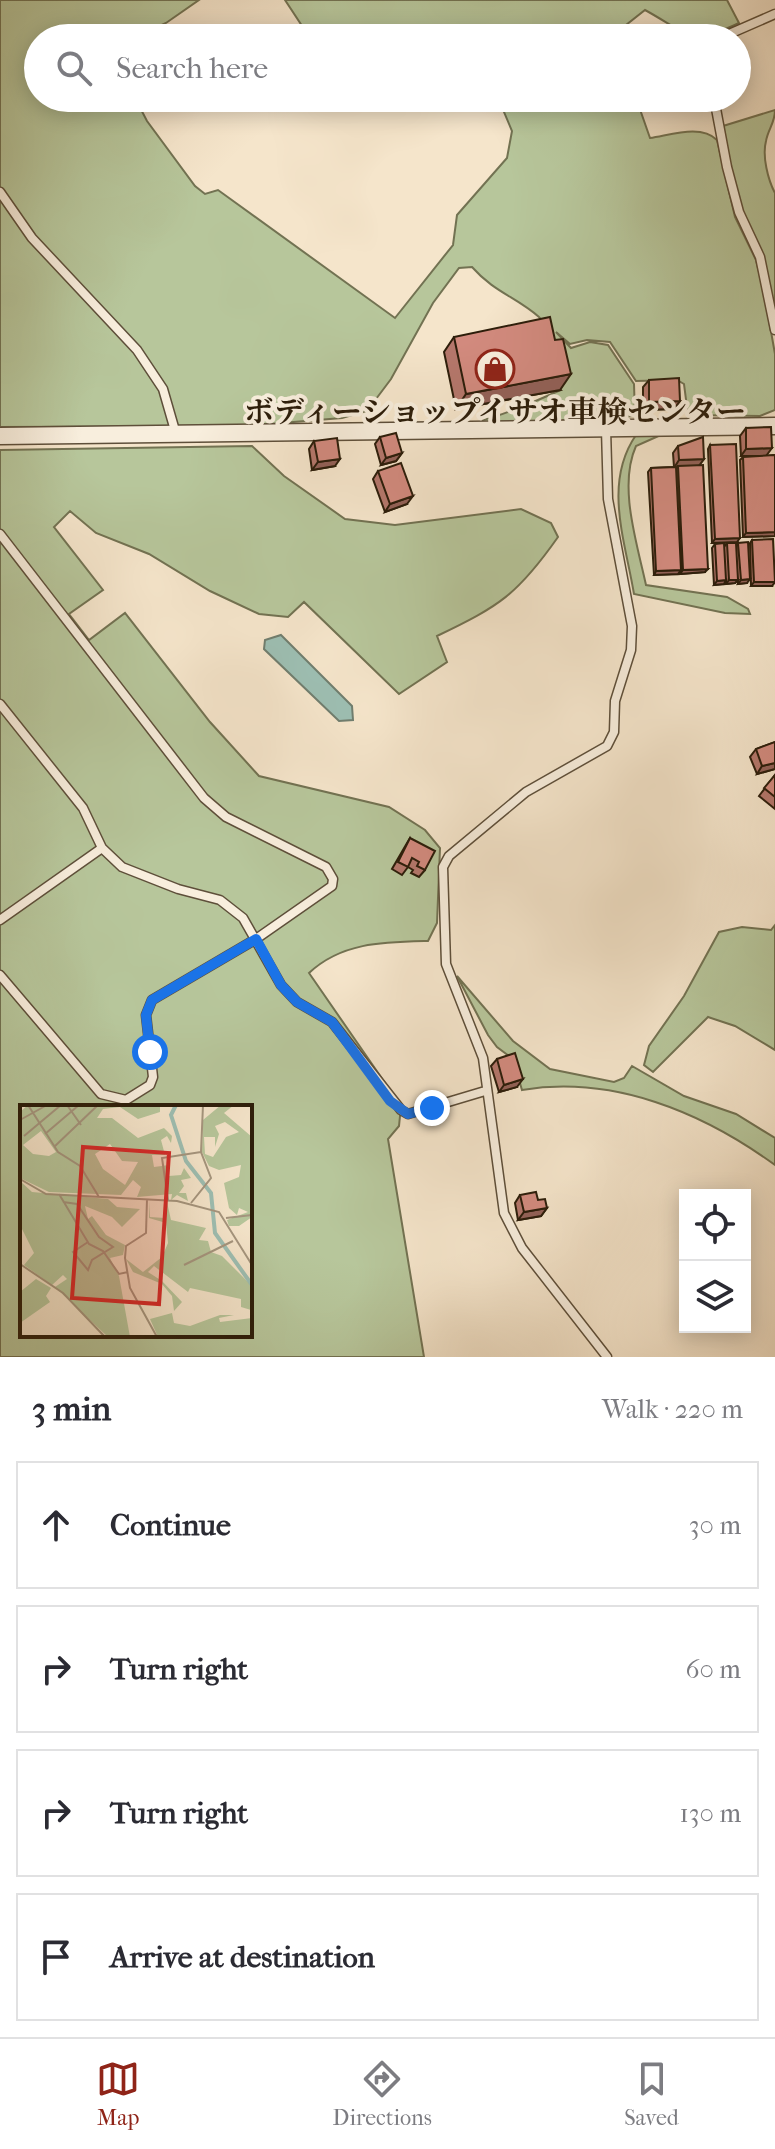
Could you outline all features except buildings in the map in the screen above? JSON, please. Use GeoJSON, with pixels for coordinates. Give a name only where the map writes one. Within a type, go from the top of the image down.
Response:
{"type":"FeatureCollection","features":[{"type":"Feature","properties":{"kind":"street"},"geometry":{"type":"LineString","coordinates":[[0,436],[775,426]]}},
{"type":"Feature","properties":{"kind":"lane"},"geometry":{"type":"LineString","coordinates":[[751,24],[775,14]]}},
{"type":"Feature","properties":{"kind":"lane"},"geometry":{"type":"LineString","coordinates":[[717,112],[739,212],[760,257],[775,330]]}},
{"type":"Feature","properties":{"kind":"lane"},"geometry":{"type":"LineString","coordinates":[[0,192],[32,238],[137,350],[163,389],[177,434]]}},
{"type":"Feature","properties":{"kind":"lane"},"geometry":{"type":"LineString","coordinates":[[606,429],[608,499],[632,626],[631,650],[615,701],[612,739],[607,746],[526,792],[449,856],[443,867],[446,964],[478,1040],[504,1213],[511,1233],[607,1357]]}},
{"type":"Feature","properties":{"kind":"lane"},"geometry":{"type":"LineString","coordinates":[[0,534],[204,798],[226,817],[326,867],[333,879],[332,886],[256,939],[152,1000],[146,1015],[153,1077],[150,1085],[126,1100],[101,1094],[0,975]]}},
{"type":"Feature","properties":{"kind":"lane"},"geometry":{"type":"LineString","coordinates":[[0,704],[71,791],[102,848],[122,867],[178,889],[220,900],[243,918],[281,985],[297,1002],[332,1022],[401,1110],[408,1114],[485,1091]]}},
{"type":"Feature","properties":{"kind":"lane"},"geometry":{"type":"LineString","coordinates":[[0,920],[102,848]]}},
{"type":"Feature","properties":{"kind":"green space"},"geometry":{"type":"Polygon","coordinates":[[[0,0],[199,0],[164,24],[24,24],[24,112],[142,112],[195,186],[205,194],[218,190],[395,318],[453,245],[457,215],[507,158],[512,131],[504,112],[641,112],[650,138],[685,132],[710,135],[717,140],[735,217],[756,260],[775,354],[775,410],[760,416],[688,415],[684,384],[677,380],[636,381],[610,342],[587,340],[570,344],[556,332],[571,348],[590,342],[608,345],[634,384],[635,416],[484,425],[483,420],[561,390],[555,352],[549,332],[539,317],[489,283],[472,267],[459,268],[433,303],[391,379],[367,411],[342,418],[244,426],[0,427],[0,0]]]}},
{"type":"Feature","properties":{"kind":"green space"},"geometry":{"type":"Polygon","coordinates":[[[285,0],[727,0],[739,23],[669,24],[645,10],[627,24],[301,24],[285,0]]]}},
{"type":"Feature","properties":{"kind":"green space"},"geometry":{"type":"Polygon","coordinates":[[[775,110],[765,154],[775,193],[775,314],[736,191],[723,126],[775,110]]]}},
{"type":"Feature","properties":{"kind":"green space"},"geometry":{"type":"Polygon","coordinates":[[[663,434],[636,446],[629,479],[631,515],[646,585],[727,597],[748,609],[750,614],[725,613],[634,594],[619,512],[620,472],[636,435],[663,434]]]}},
{"type":"Feature","properties":{"kind":"green space"},"geometry":{"type":"Polygon","coordinates":[[[252,446],[284,476],[345,519],[395,525],[521,509],[551,523],[558,537],[531,572],[492,607],[437,636],[447,662],[399,694],[304,602],[288,617],[259,614],[210,591],[149,554],[96,533],[70,511],[54,527],[103,590],[69,614],[89,640],[125,613],[210,722],[259,776],[389,807],[425,830],[440,848],[437,923],[428,941],[364,946],[335,955],[309,973],[401,1106],[399,1126],[388,1139],[424,1357],[0,1357],[0,450],[252,446]]]}},
{"type":"Feature","properties":{"kind":"green space"},"geometry":{"type":"Polygon","coordinates":[[[775,925],[775,1050],[735,1026],[708,1017],[653,1072],[644,1065],[649,1046],[684,996],[719,932],[742,927],[771,930],[775,925]]]}},
{"type":"Feature","properties":{"kind":"green space"},"geometry":{"type":"Polygon","coordinates":[[[457,976],[513,1041],[550,1069],[614,1082],[624,1078],[632,1066],[684,1096],[736,1114],[775,1138],[775,1165],[717,1129],[655,1102],[590,1088],[522,1090],[513,1059],[497,1047],[488,1035],[457,976]]]}},
{"type":"Feature","properties":{"kind":"water"},"geometry":{"type":"Polygon","coordinates":[[[281,635],[352,706],[353,720],[339,721],[264,649],[265,640],[281,635]]]}},
{"type":"Feature","properties":{"kind":"place","name":"ボディーショップイサオ車検センター"},"geometry":{"type":"Point","coordinates":[495,369]}},
{"type":"Feature","properties":{"kind":"route"},"geometry":{"type":"LineString","coordinates":[[150,1052],[146,1015],[152,1000],[256,939],[281,985],[297,1002],[332,1022],[390,1101],[408,1114],[432,1108]]}}]}
